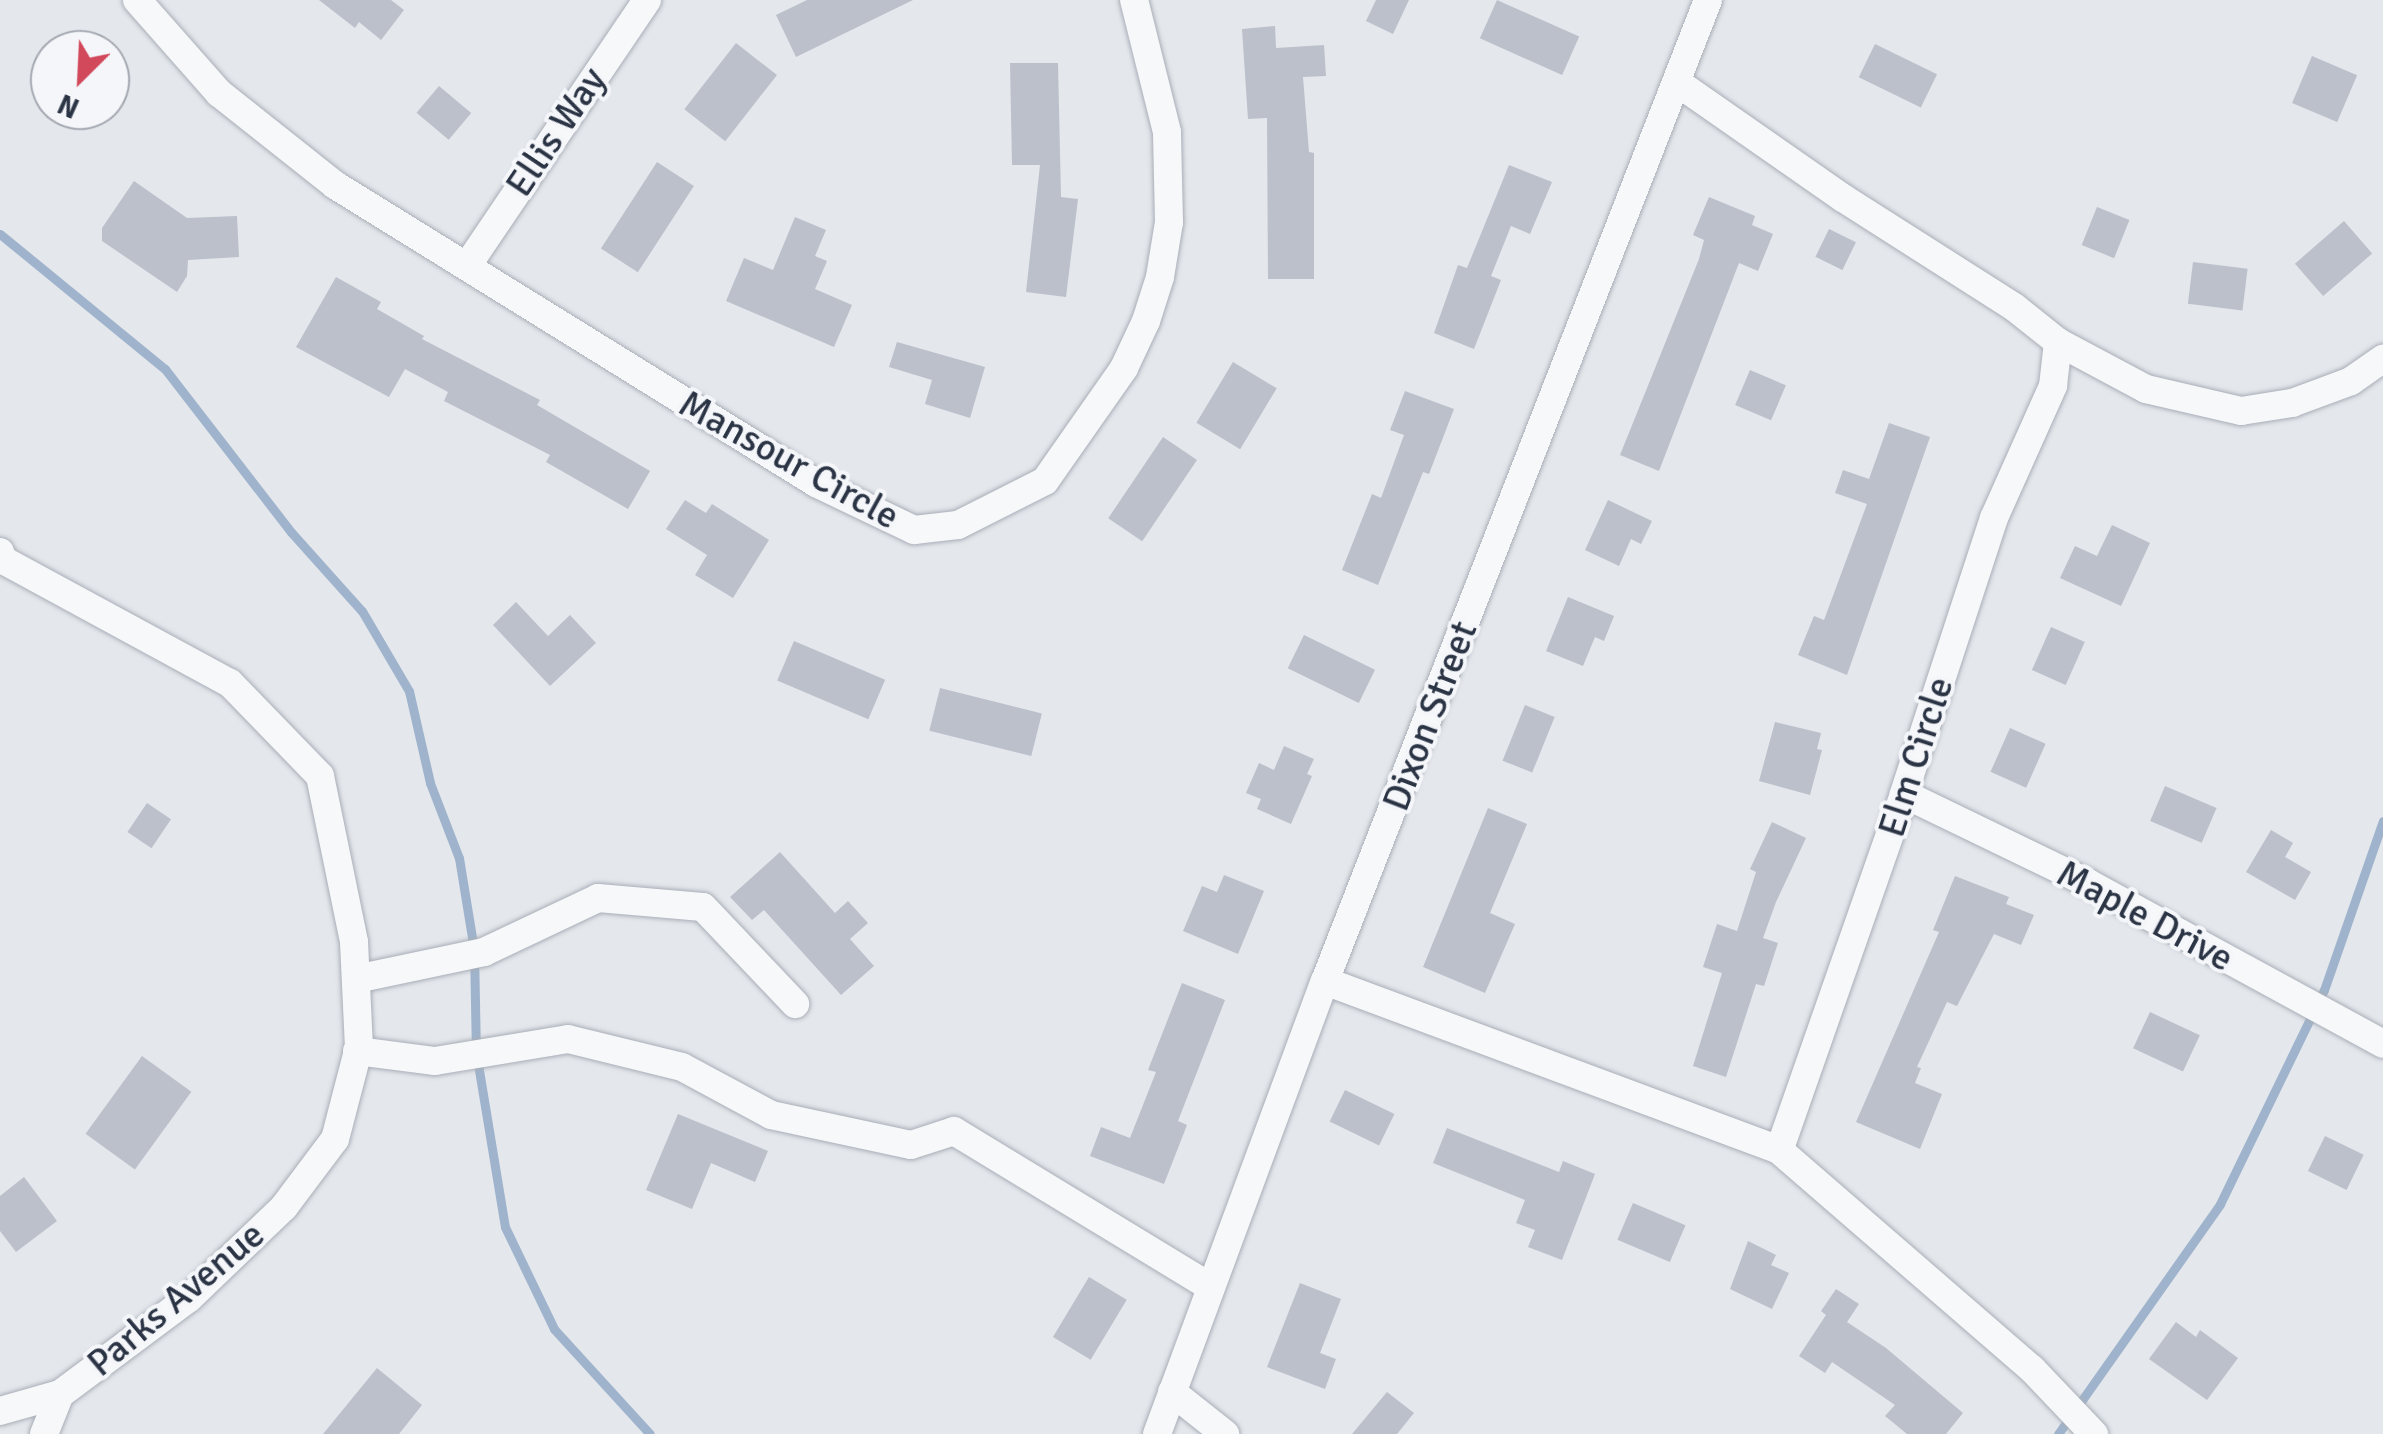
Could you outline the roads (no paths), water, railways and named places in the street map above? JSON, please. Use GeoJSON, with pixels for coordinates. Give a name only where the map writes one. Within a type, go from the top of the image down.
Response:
{"type":"FeatureCollection","features":[{"type":"Feature","properties":{"kind":"street","name":"Mansour Circle"},"geometry":{"type":"LineString","coordinates":[[138,0],[219,93],[335,185],[816,483],[914,530],[958,525],[1045,481],[1124,368],[1146,321],[1160,277],[1169,222],[1167,132],[1134,0]]}},
{"type":"Feature","properties":{"kind":"street","name":"Ellis Way"},"geometry":{"type":"LineString","coordinates":[[467,266],[648,0]]}},
{"type":"Feature","properties":{"kind":"street","name":"Dixon Street"},"geometry":{"type":"LineString","coordinates":[[1156,1434],[1326,982],[1708,0]]}},
{"type":"Feature","properties":{"kind":"street"},"geometry":{"type":"LineString","coordinates":[[1678,83],[1843,198],[2014,307],[2058,342],[2146,389],[2241,411],[2292,404],[2351,381],[2383,359]]}},
{"type":"Feature","properties":{"kind":"street","name":"Elm Circle"},"geometry":{"type":"LineString","coordinates":[[1779,1150],[1904,794],[1994,518],[2053,386],[2058,342]]}},
{"type":"Feature","properties":{"kind":"street","name":"Parks Avenue"},"geometry":{"type":"LineString","coordinates":[[0,1410],[60,1394],[189,1298],[284,1207],[336,1139],[357,1051],[354,942],[320,776],[230,683],[1,558]]}},
{"type":"Feature","properties":{"kind":"street","name":"Maple Drive"},"geometry":{"type":"LineString","coordinates":[[1904,794],[2088,882],[2383,1044]]}},
{"type":"Feature","properties":{"kind":"street"},"geometry":{"type":"LineString","coordinates":[[356,979],[484,952],[598,898],[703,907],[795,1004]]}},
{"type":"Feature","properties":{"kind":"street"},"geometry":{"type":"LineString","coordinates":[[1326,982],[1779,1150],[2032,1369],[2094,1434]]}},
{"type":"Feature","properties":{"kind":"street"},"geometry":{"type":"LineString","coordinates":[[357,1051],[435,1061],[568,1038],[682,1067],[771,1115],[910,1144],[954,1130],[1209,1286]]}},
{"type":"Feature","properties":{"kind":"street"},"geometry":{"type":"LineString","coordinates":[[1172,1392],[1225,1434]]}},
{"type":"Feature","properties":{"kind":"street"},"geometry":{"type":"LineString","coordinates":[[44,1434],[60,1394]]}},
{"type":"Feature","properties":{"kind":"waterway"},"geometry":{"type":"LineString","coordinates":[[0,234],[165,369],[291,532],[362,611],[409,691],[430,783],[459,858],[474,950],[476,1052],[505,1227],[554,1329],[650,1434]]}},
{"type":"Feature","properties":{"kind":"waterway"},"geometry":{"type":"LineString","coordinates":[[2058,1434],[2220,1204],[2324,990],[2383,821]]}}]}
